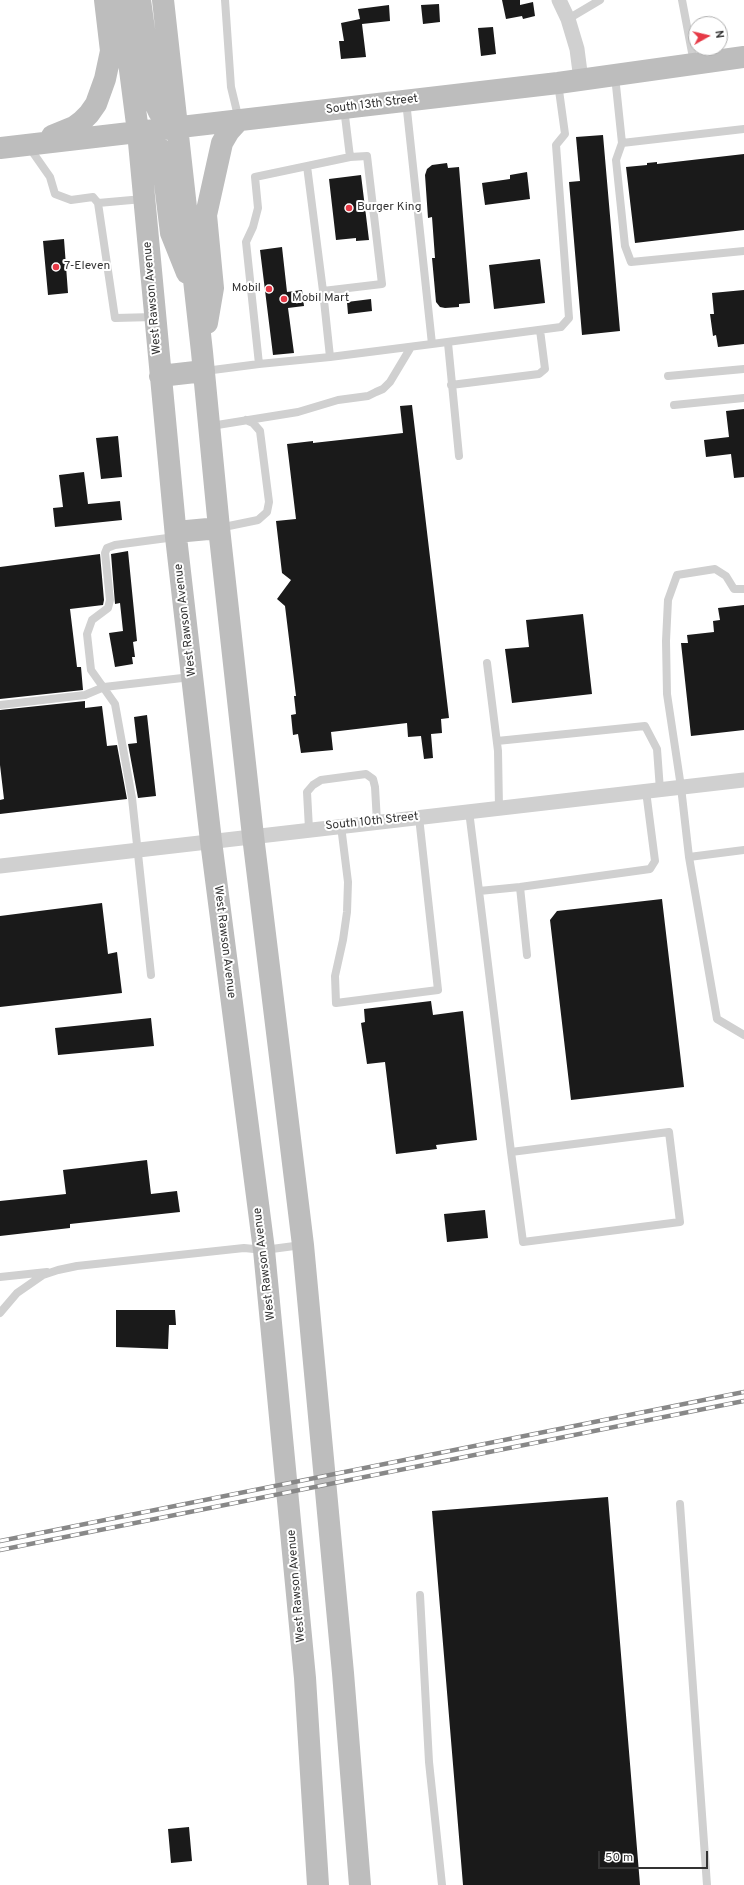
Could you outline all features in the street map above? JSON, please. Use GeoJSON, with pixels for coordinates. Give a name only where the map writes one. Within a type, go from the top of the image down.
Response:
{"type":"FeatureCollection","features":[{"type":"Feature","properties":{"kind":"main road"},"geometry":{"type":"LineString","coordinates":[[28,145],[74,127],[89,114],[96,104],[105,79],[111,51],[105,0]]}},
{"type":"Feature","properties":{"kind":"main road","name":"West Rawson Avenue"},"geometry":{"type":"LineString","coordinates":[[121,0],[138,132],[160,376],[192,676],[211,841],[264,1250],[305,1678],[318,1885]]}},
{"type":"Feature","properties":{"kind":"main road"},"geometry":{"type":"LineString","coordinates":[[140,0],[154,101],[159,112],[167,121],[178,128]]}},
{"type":"Feature","properties":{"kind":"main road"},"geometry":{"type":"LineString","coordinates":[[163,0],[196,289],[219,528],[253,836],[303,1245],[343,1673],[360,1885]]}},
{"type":"Feature","properties":{"kind":"main road","name":"South 13th Street"},"geometry":{"type":"LineString","coordinates":[[0,148],[558,83],[744,57]]}},
{"type":"Feature","properties":{"kind":"main road"},"geometry":{"type":"LineString","coordinates":[[203,361],[213,288],[206,215],[222,142],[239,120]]}},
{"type":"Feature","properties":{"kind":"main road"},"geometry":{"type":"LineString","coordinates":[[138,132],[154,141],[161,151],[171,233],[181,262],[196,289]]}},
{"type":"Feature","properties":{"kind":"main road"},"geometry":{"type":"LineString","coordinates":[[160,376],[203,361]]}},
{"type":"Feature","properties":{"kind":"main road"},"geometry":{"type":"LineString","coordinates":[[176,534],[219,528]]}},
{"type":"Feature","properties":{"kind":"street"},"geometry":{"type":"LineString","coordinates":[[559,0],[568,18],[577,49],[581,80]]}},
{"type":"Feature","properties":{"kind":"street","name":"South 10th Street"},"geometry":{"type":"LineString","coordinates":[[0,866],[309,829],[744,780]]}},
{"type":"Feature","properties":{"kind":"lane"},"geometry":{"type":"LineString","coordinates":[[225,0],[231,87],[239,120]]}},
{"type":"Feature","properties":{"kind":"lane"},"geometry":{"type":"LineString","coordinates":[[568,18],[600,0]]}},
{"type":"Feature","properties":{"kind":"lane"},"geometry":{"type":"LineString","coordinates":[[682,0],[695,64]]}},
{"type":"Feature","properties":{"kind":"lane"},"geometry":{"type":"LineString","coordinates":[[615,75],[622,143],[616,160],[625,246],[631,262],[744,251]]}},
{"type":"Feature","properties":{"kind":"lane"},"geometry":{"type":"LineString","coordinates":[[203,361],[259,364],[448,343],[562,327],[569,318],[556,145],[566,134],[558,83]]}},
{"type":"Feature","properties":{"kind":"lane"},"geometry":{"type":"LineString","coordinates":[[406,101],[432,344]]}},
{"type":"Feature","properties":{"kind":"lane"},"geometry":{"type":"LineString","coordinates":[[344,108],[350,157]]}},
{"type":"Feature","properties":{"kind":"lane"},"geometry":{"type":"LineString","coordinates":[[622,143],[744,130]]}},
{"type":"Feature","properties":{"kind":"lane"},"geometry":{"type":"LineString","coordinates":[[28,145],[50,177],[55,194],[71,200],[93,197],[98,203],[115,318],[155,317]]}},
{"type":"Feature","properties":{"kind":"lane"},"geometry":{"type":"LineString","coordinates":[[259,364],[246,242],[253,228],[258,208],[255,177],[350,157],[367,156],[382,284],[324,291]]}},
{"type":"Feature","properties":{"kind":"lane"},"geometry":{"type":"LineString","coordinates":[[307,166],[324,291],[330,357]]}},
{"type":"Feature","properties":{"kind":"lane"},"geometry":{"type":"LineString","coordinates":[[98,203],[144,199]]}},
{"type":"Feature","properties":{"kind":"lane"},"geometry":{"type":"LineString","coordinates":[[451,385],[539,374],[544,369],[540,330]]}},
{"type":"Feature","properties":{"kind":"lane"},"geometry":{"type":"LineString","coordinates":[[448,343],[459,456]]}},
{"type":"Feature","properties":{"kind":"lane"},"geometry":{"type":"LineString","coordinates":[[209,426],[298,412],[338,400],[368,396],[383,389],[390,382],[411,347]]}},
{"type":"Feature","properties":{"kind":"lane"},"geometry":{"type":"LineString","coordinates":[[668,376],[744,369]]}},
{"type":"Feature","properties":{"kind":"lane"},"geometry":{"type":"LineString","coordinates":[[674,405],[744,398]]}},
{"type":"Feature","properties":{"kind":"lane"},"geometry":{"type":"LineString","coordinates":[[219,528],[258,520],[268,512],[269,502],[260,430],[253,423],[246,420]]}},
{"type":"Feature","properties":{"kind":"lane"},"geometry":{"type":"LineString","coordinates":[[152,975],[136,850],[132,798],[115,704],[92,670],[86,634],[92,620],[108,608],[110,600],[105,553],[107,548],[115,545],[176,534]]}},
{"type":"Feature","properties":{"kind":"lane"},"geometry":{"type":"LineString","coordinates":[[744,588],[734,589],[726,576],[715,569],[677,575],[668,600],[666,641],[667,694],[681,787],[689,857],[717,1019],[744,1035]]}},
{"type":"Feature","properties":{"kind":"lane"},"geometry":{"type":"LineString","coordinates":[[487,663],[496,741],[499,808]]}},
{"type":"Feature","properties":{"kind":"lane"},"geometry":{"type":"LineString","coordinates":[[0,706],[85,695],[104,687],[192,676]]}},
{"type":"Feature","properties":{"kind":"lane"},"geometry":{"type":"LineString","coordinates":[[479,891],[650,870],[655,861],[653,790],[657,749],[645,726],[496,741]]}},
{"type":"Feature","properties":{"kind":"lane"},"geometry":{"type":"LineString","coordinates":[[309,829],[307,792],[312,785],[321,780],[366,774],[372,779],[375,787],[377,822]]}},
{"type":"Feature","properties":{"kind":"lane"},"geometry":{"type":"LineString","coordinates":[[469,811],[523,1242],[680,1222],[669,1132],[512,1152]]}},
{"type":"Feature","properties":{"kind":"lane"},"geometry":{"type":"LineString","coordinates":[[341,826],[348,882],[347,912],[343,940],[335,976],[336,1003],[438,990],[419,817]]}},
{"type":"Feature","properties":{"kind":"lane"},"geometry":{"type":"LineString","coordinates":[[689,857],[744,850]]}},
{"type":"Feature","properties":{"kind":"lane"},"geometry":{"type":"LineString","coordinates":[[520,887],[527,955]]}},
{"type":"Feature","properties":{"kind":"lane"},"geometry":{"type":"LineString","coordinates":[[0,1277],[244,1248],[264,1250],[303,1245]]}},
{"type":"Feature","properties":{"kind":"lane"},"geometry":{"type":"LineString","coordinates":[[0,1313],[17,1293],[43,1275],[58,1270]]}},
{"type":"Feature","properties":{"kind":"lane"},"geometry":{"type":"LineString","coordinates":[[680,1504],[707,1885]]}},
{"type":"Feature","properties":{"kind":"lane"},"geometry":{"type":"LineString","coordinates":[[420,1595],[429,1762],[442,1885]]}},
{"type":"Feature","properties":{"kind":"building"},"geometry":{"type":"Polygon","coordinates":[[[502,0],[520,0],[520,5],[533,2],[535,16],[523,19],[522,16],[506,19],[502,0]]]}},
{"type":"Feature","properties":{"kind":"building"},"geometry":{"type":"Polygon","coordinates":[[[439,4],[440,22],[423,24],[421,5],[439,4]]]}},
{"type":"Feature","properties":{"kind":"building"},"geometry":{"type":"Polygon","coordinates":[[[389,5],[390,21],[362,24],[366,57],[341,59],[339,41],[344,41],[341,23],[360,19],[358,9],[389,5]]]}},
{"type":"Feature","properties":{"kind":"building"},"geometry":{"type":"Polygon","coordinates":[[[493,27],[496,54],[481,56],[478,28],[493,27]]]}},
{"type":"Feature","properties":{"kind":"building"},"geometry":{"type":"Polygon","coordinates":[[[603,135],[620,331],[582,335],[569,182],[580,181],[576,137],[603,135]]]}},
{"type":"Feature","properties":{"kind":"building"},"geometry":{"type":"Polygon","coordinates":[[[744,154],[744,230],[635,243],[626,167],[647,165],[647,163],[657,162],[657,164],[744,154]]]}},
{"type":"Feature","properties":{"kind":"building"},"geometry":{"type":"Polygon","coordinates":[[[447,163],[448,168],[459,167],[470,303],[459,304],[459,307],[445,308],[440,307],[436,302],[432,258],[435,258],[432,217],[428,218],[425,175],[427,169],[432,165],[447,163]]]}},
{"type":"Feature","properties":{"kind":"building"},"geometry":{"type":"Polygon","coordinates":[[[527,172],[530,199],[485,205],[482,183],[510,179],[510,175],[527,172]]]}},
{"type":"Feature","properties":{"kind":"building","name":"Burger King"},"geometry":{"type":"Polygon","coordinates":[[[361,175],[369,240],[356,241],[356,238],[336,240],[329,179],[361,175]]]}},
{"type":"Feature","properties":{"kind":"building","name":"7-Eleven"},"geometry":{"type":"Polygon","coordinates":[[[64,239],[68,293],[48,295],[43,241],[64,239]]]}},
{"type":"Feature","properties":{"kind":"building","name":"Mobil Mart"},"geometry":{"type":"Polygon","coordinates":[[[282,247],[287,292],[302,290],[304,306],[288,308],[294,353],[273,355],[260,250],[282,247]]]}},
{"type":"Feature","properties":{"kind":"building"},"geometry":{"type":"Polygon","coordinates":[[[540,259],[545,303],[494,309],[489,265],[540,259]]]}},
{"type":"Feature","properties":{"kind":"building"},"geometry":{"type":"Polygon","coordinates":[[[744,290],[744,344],[718,347],[716,335],[713,336],[710,314],[714,314],[712,293],[744,290]]]}},
{"type":"Feature","properties":{"kind":"building"},"geometry":{"type":"Polygon","coordinates":[[[371,299],[372,311],[348,314],[347,302],[371,299]]]}},
{"type":"Feature","properties":{"kind":"building"},"geometry":{"type":"Polygon","coordinates":[[[412,405],[449,718],[441,719],[442,733],[431,734],[433,758],[424,759],[421,736],[408,737],[407,723],[331,732],[333,750],[301,753],[298,734],[293,735],[291,715],[296,714],[294,696],[296,696],[285,606],[277,599],[291,580],[282,573],[276,521],[296,519],[287,444],[313,441],[313,443],[403,433],[400,406],[412,405]]]}},
{"type":"Feature","properties":{"kind":"building"},"geometry":{"type":"Polygon","coordinates":[[[744,409],[744,477],[734,478],[731,454],[706,457],[704,440],[729,437],[726,411],[744,409]]]}},
{"type":"Feature","properties":{"kind":"building"},"geometry":{"type":"Polygon","coordinates":[[[118,436],[122,477],[101,479],[96,438],[118,436]]]}},
{"type":"Feature","properties":{"kind":"building"},"geometry":{"type":"Polygon","coordinates":[[[84,472],[88,504],[120,501],[122,520],[55,527],[53,508],[63,507],[59,475],[84,472]]]}},
{"type":"Feature","properties":{"kind":"building"},"geometry":{"type":"Polygon","coordinates":[[[128,551],[137,641],[133,642],[135,657],[132,657],[133,664],[115,667],[109,633],[123,631],[120,603],[115,604],[111,554],[128,551]]]}},
{"type":"Feature","properties":{"kind":"building"},"geometry":{"type":"Polygon","coordinates":[[[100,554],[104,600],[103,605],[70,609],[77,667],[81,667],[83,690],[0,699],[0,567],[100,554]]]}},
{"type":"Feature","properties":{"kind":"building"},"geometry":{"type":"Polygon","coordinates":[[[744,605],[744,730],[691,736],[681,643],[688,643],[687,635],[714,632],[713,621],[720,620],[718,608],[744,605]]]}},
{"type":"Feature","properties":{"kind":"building"},"geometry":{"type":"Polygon","coordinates":[[[583,614],[592,694],[512,703],[505,649],[529,647],[526,620],[583,614]]]}},
{"type":"Feature","properties":{"kind":"building"},"geometry":{"type":"Polygon","coordinates":[[[85,701],[85,708],[102,706],[107,746],[117,745],[127,799],[0,814],[0,800],[4,799],[0,765],[0,710],[85,701]]]}},
{"type":"Feature","properties":{"kind":"building"},"geometry":{"type":"Polygon","coordinates":[[[147,715],[156,796],[138,798],[128,744],[137,743],[134,717],[147,715]]]}},
{"type":"Feature","properties":{"kind":"building"},"geometry":{"type":"Polygon","coordinates":[[[662,899],[684,1087],[571,1100],[550,920],[557,911],[662,899]]]}},
{"type":"Feature","properties":{"kind":"building"},"geometry":{"type":"Polygon","coordinates":[[[102,903],[108,954],[117,952],[122,993],[0,1007],[0,916],[102,903]]]}},
{"type":"Feature","properties":{"kind":"building"},"geometry":{"type":"Polygon","coordinates":[[[431,1001],[433,1015],[463,1011],[477,1140],[436,1145],[437,1149],[396,1154],[385,1062],[367,1064],[361,1023],[365,1022],[364,1009],[431,1001]]]}},
{"type":"Feature","properties":{"kind":"building"},"geometry":{"type":"Polygon","coordinates":[[[151,1018],[154,1046],[58,1055],[55,1028],[151,1018]]]}},
{"type":"Feature","properties":{"kind":"building"},"geometry":{"type":"Polygon","coordinates":[[[147,1160],[151,1194],[177,1191],[180,1212],[70,1224],[70,1228],[0,1236],[0,1201],[66,1194],[63,1170],[147,1160]]]}},
{"type":"Feature","properties":{"kind":"building"},"geometry":{"type":"Polygon","coordinates":[[[485,1210],[488,1238],[447,1242],[444,1214],[485,1210]]]}},
{"type":"Feature","properties":{"kind":"building"},"geometry":{"type":"Polygon","coordinates":[[[116,1310],[175,1310],[176,1325],[169,1325],[168,1349],[116,1347],[116,1310]]]}},
{"type":"Feature","properties":{"kind":"building"},"geometry":{"type":"Polygon","coordinates":[[[608,1497],[640,1885],[463,1885],[432,1511],[608,1497]]]}},
{"type":"Feature","properties":{"kind":"building"},"geometry":{"type":"Polygon","coordinates":[[[189,1827],[192,1861],[171,1863],[168,1829],[189,1827]]]}},
{"type":"Feature","properties":{"kind":"railway"},"geometry":{"type":"LineString","coordinates":[[0,1541],[744,1392]]}},
{"type":"Feature","properties":{"kind":"railway"},"geometry":{"type":"LineString","coordinates":[[0,1550],[744,1401]]}},
{"type":"Feature","properties":{"kind":"place","name":"Burger King"},"geometry":{"type":"Point","coordinates":[349,208]}},
{"type":"Feature","properties":{"kind":"place","name":"7-Eleven"},"geometry":{"type":"Point","coordinates":[56,267]}},
{"type":"Feature","properties":{"kind":"place","name":"Mobil"},"geometry":{"type":"Point","coordinates":[269,289]}},
{"type":"Feature","properties":{"kind":"place","name":"Mobil Mart"},"geometry":{"type":"Point","coordinates":[284,299]}}]}
